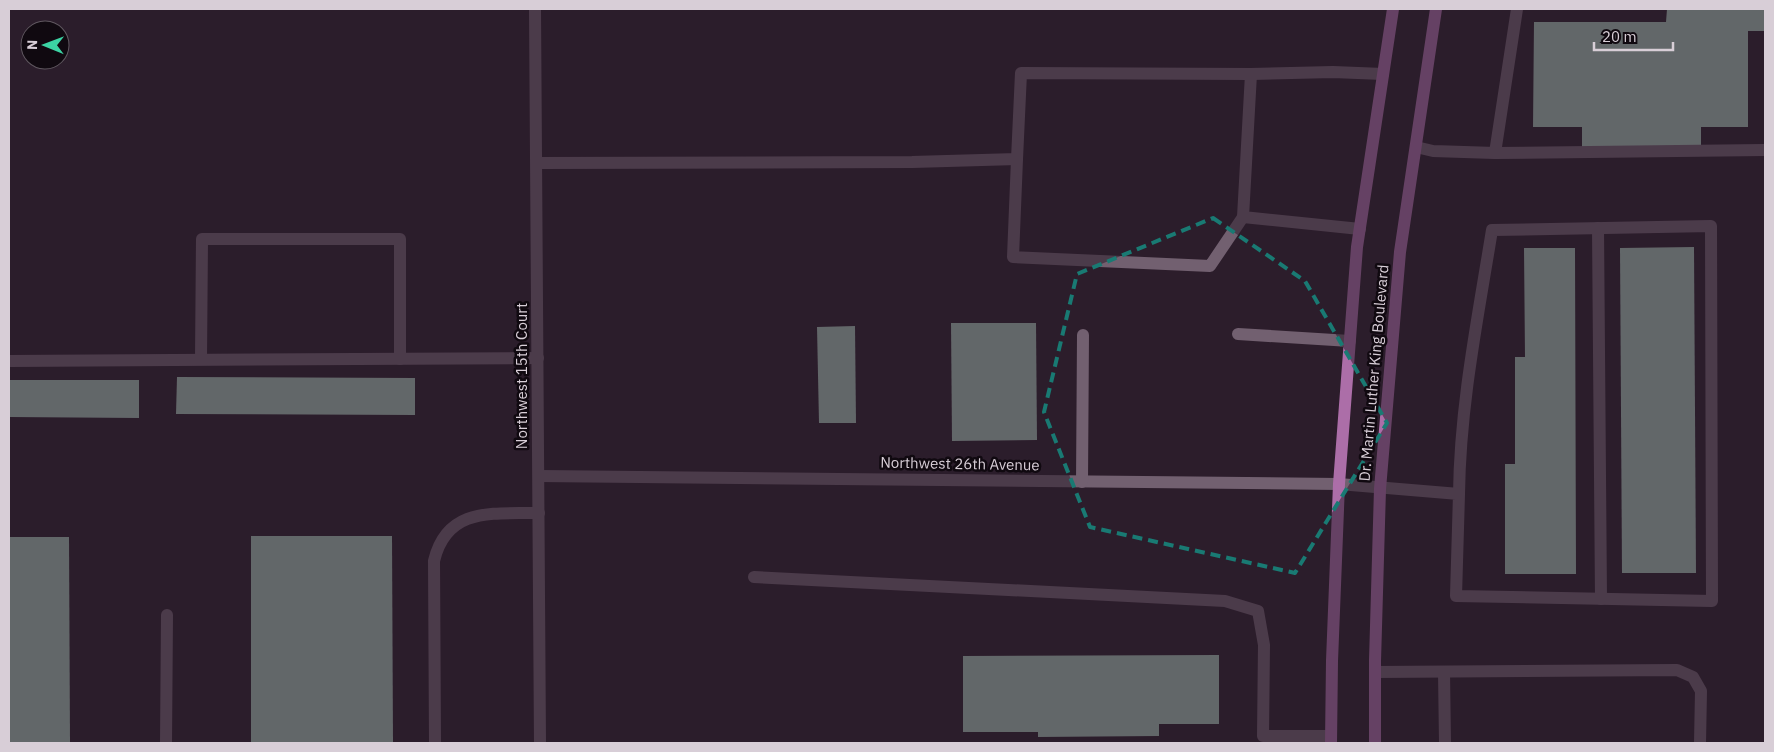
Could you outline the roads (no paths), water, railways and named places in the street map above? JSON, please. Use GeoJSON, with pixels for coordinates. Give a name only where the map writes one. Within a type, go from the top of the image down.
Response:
{"type":"FeatureCollection","features":[{"type":"Feature","properties":{"kind":"main road","name":"Dr. Martin Luther King Boulevard"},"geometry":{"type":"LineString","coordinates":[[1331,740],[1339,484],[1350,341],[1360,229],[1393,9]]}},
{"type":"Feature","properties":{"kind":"main road","name":"Dr. Martin Luther King Boulevard"},"geometry":{"type":"LineString","coordinates":[[1375,743],[1374,672],[1380,488],[1400,252],[1436,9]]}},
{"type":"Feature","properties":{"kind":"street","name":"Northwest 15th Court"},"geometry":{"type":"LineString","coordinates":[[535,9],[540,743]]}},
{"type":"Feature","properties":{"kind":"street"},"geometry":{"type":"LineString","coordinates":[[1495,153],[1517,9]]}},
{"type":"Feature","properties":{"kind":"street"},"geometry":{"type":"LineString","coordinates":[[1251,74],[1244,217],[1210,266],[1013,257],[1021,73],[1251,74],[1333,72],[1383,74]]}},
{"type":"Feature","properties":{"kind":"street"},"geometry":{"type":"LineString","coordinates":[[1416,147],[1433,151],[1495,153],[1765,150]]}},
{"type":"Feature","properties":{"kind":"street"},"geometry":{"type":"LineString","coordinates":[[537,163],[902,162],[1018,159]]}},
{"type":"Feature","properties":{"kind":"street"},"geometry":{"type":"LineString","coordinates":[[1244,217],[1360,229]]}},
{"type":"Feature","properties":{"kind":"street"},"geometry":{"type":"LineString","coordinates":[[1711,226],[1712,601],[1456,596],[1459,494],[1459,462],[1472,353],[1492,230],[1711,226]]}},
{"type":"Feature","properties":{"kind":"street"},"geometry":{"type":"LineString","coordinates":[[1598,228],[1601,599]]}},
{"type":"Feature","properties":{"kind":"street"},"geometry":{"type":"LineString","coordinates":[[201,360],[202,239],[400,239],[400,359]]}},
{"type":"Feature","properties":{"kind":"street"},"geometry":{"type":"LineString","coordinates":[[1238,334],[1350,341]]}},
{"type":"Feature","properties":{"kind":"street"},"geometry":{"type":"LineString","coordinates":[[1082,482],[1083,335]]}},
{"type":"Feature","properties":{"kind":"street"},"geometry":{"type":"LineString","coordinates":[[9,361],[538,358]]}},
{"type":"Feature","properties":{"kind":"street","name":"Northwest 26th Avenue"},"geometry":{"type":"LineString","coordinates":[[539,476],[1339,484],[1459,494]]}},
{"type":"Feature","properties":{"kind":"street"},"geometry":{"type":"LineString","coordinates":[[435,743],[434,561],[437,549],[452,527],[460,521],[471,517],[494,514],[539,513]]}},
{"type":"Feature","properties":{"kind":"street"},"geometry":{"type":"LineString","coordinates":[[754,577],[1226,600],[1258,611],[1264,645],[1263,736],[1331,740]]}},
{"type":"Feature","properties":{"kind":"street"},"geometry":{"type":"LineString","coordinates":[[166,743],[167,615]]}},
{"type":"Feature","properties":{"kind":"street"},"geometry":{"type":"LineString","coordinates":[[1374,672],[1677,670],[1693,677],[1701,691],[1700,743]]}},
{"type":"Feature","properties":{"kind":"street"},"geometry":{"type":"LineString","coordinates":[[1444,672],[1444,743]]}}]}
